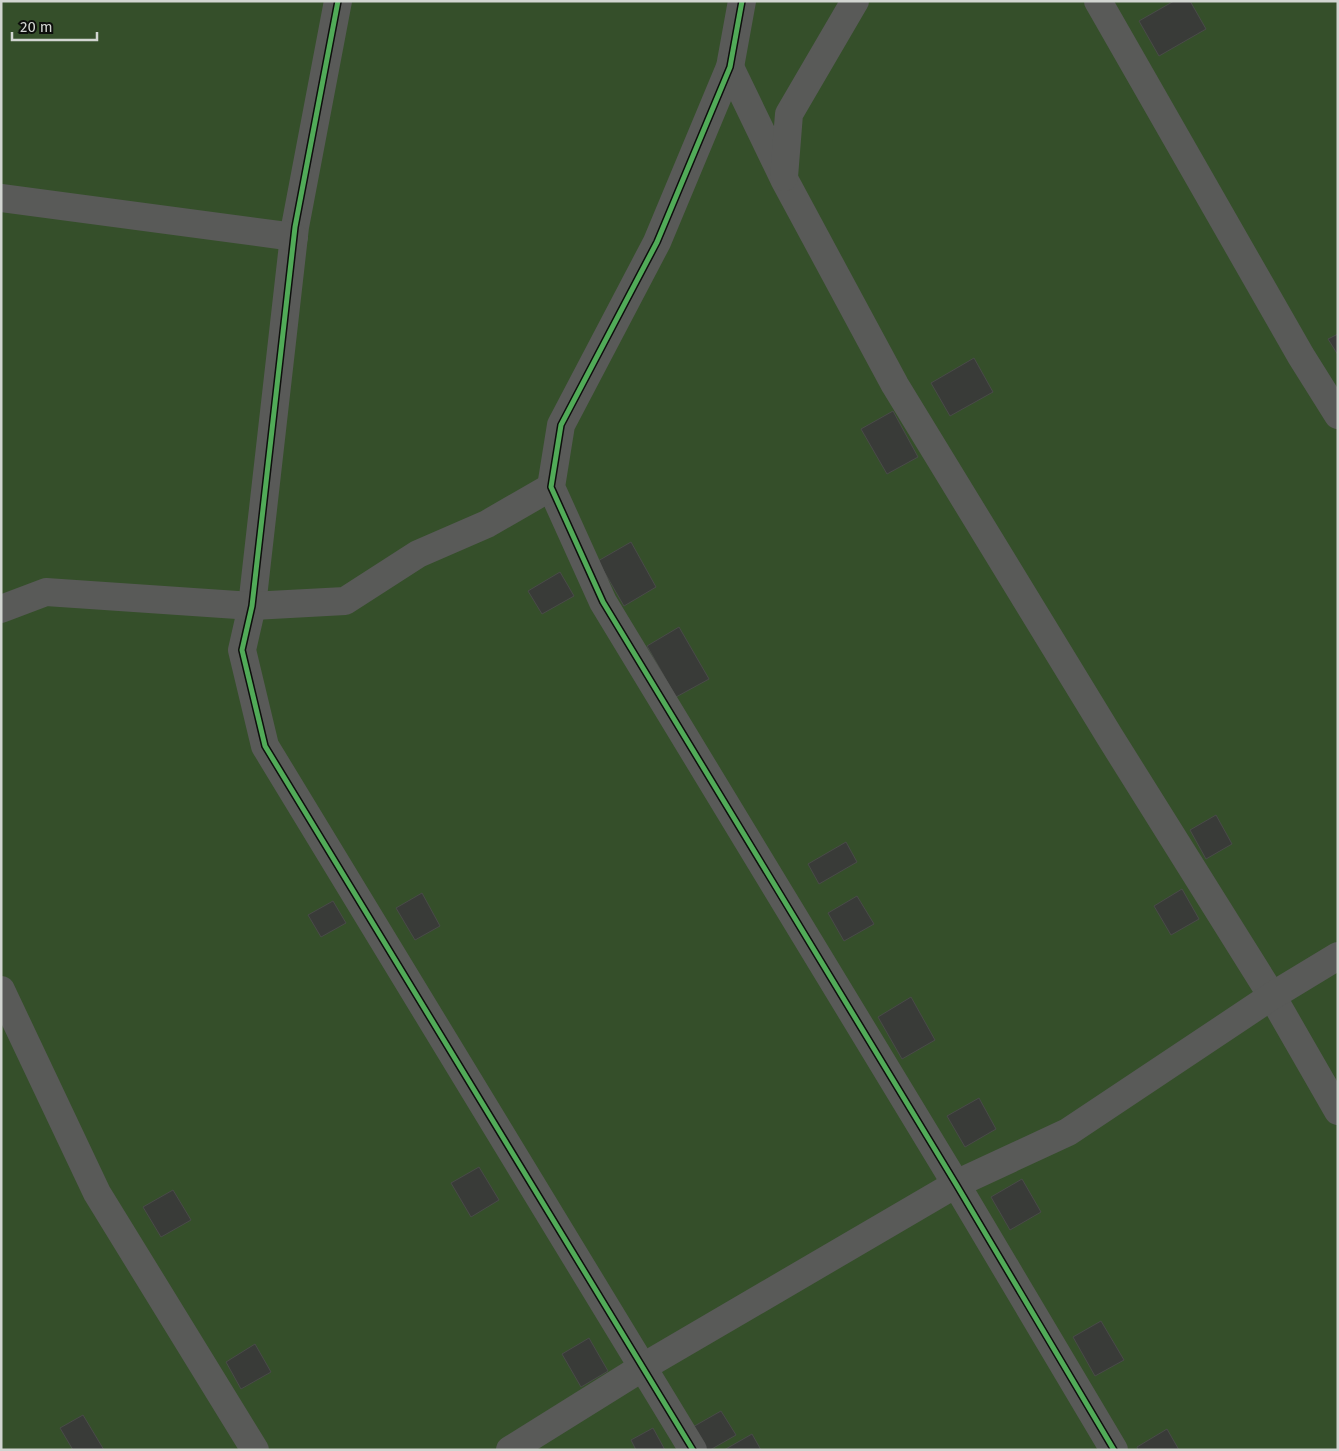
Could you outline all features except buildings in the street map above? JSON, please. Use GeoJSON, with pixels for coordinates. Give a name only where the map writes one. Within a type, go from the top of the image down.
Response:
{"type":"FeatureCollection","features":[{"type":"Feature","properties":{"kind":"street"},"geometry":{"type":"LineString","coordinates":[[338,1],[294,237],[252,606],[242,650],[265,746],[693,1450]]}},
{"type":"Feature","properties":{"kind":"street"},"geometry":{"type":"LineString","coordinates":[[742,1],[730,67],[657,242],[561,425],[552,487],[603,602],[956,1184],[1114,1450]]}},
{"type":"Feature","properties":{"kind":"street"},"geometry":{"type":"LineString","coordinates":[[784,179],[789,114],[855,1]]}},
{"type":"Feature","properties":{"kind":"street"},"geometry":{"type":"LineString","coordinates":[[1098,1],[1301,356],[1338,415]]}},
{"type":"Feature","properties":{"kind":"street"},"geometry":{"type":"LineString","coordinates":[[730,67],[784,179],[896,385],[1110,737],[1272,996],[1338,1110]]}},
{"type":"Feature","properties":{"kind":"street"},"geometry":{"type":"LineString","coordinates":[[756,120],[789,114]]}},
{"type":"Feature","properties":{"kind":"street"},"geometry":{"type":"LineString","coordinates":[[1,198],[294,237]]}},
{"type":"Feature","properties":{"kind":"street"},"geometry":{"type":"LineString","coordinates":[[1,609],[46,592],[252,606],[345,601],[418,554],[487,524],[552,487]]}},
{"type":"Feature","properties":{"kind":"street"},"geometry":{"type":"LineString","coordinates":[[510,1450],[643,1367],[956,1184],[1068,1132],[1272,996],[1338,956]]}},
{"type":"Feature","properties":{"kind":"street"},"geometry":{"type":"LineString","coordinates":[[1,990],[96,1193],[255,1450]]}},
{"type":"Feature","properties":{"kind":"green space"},"geometry":{"type":"Polygon","coordinates":[[[1,1],[1338,1],[1338,1450],[1,1450],[1,1]]]}},
{"type":"Feature","properties":{"kind":"cycle path"},"geometry":{"type":"LineString","coordinates":[[338,1],[295,227],[252,606],[242,650],[265,746],[693,1450]]}},
{"type":"Feature","properties":{"kind":"cycle path"},"geometry":{"type":"LineString","coordinates":[[742,1],[730,67],[657,242],[561,425],[551,487],[603,602],[956,1184],[1114,1450]]}}]}
